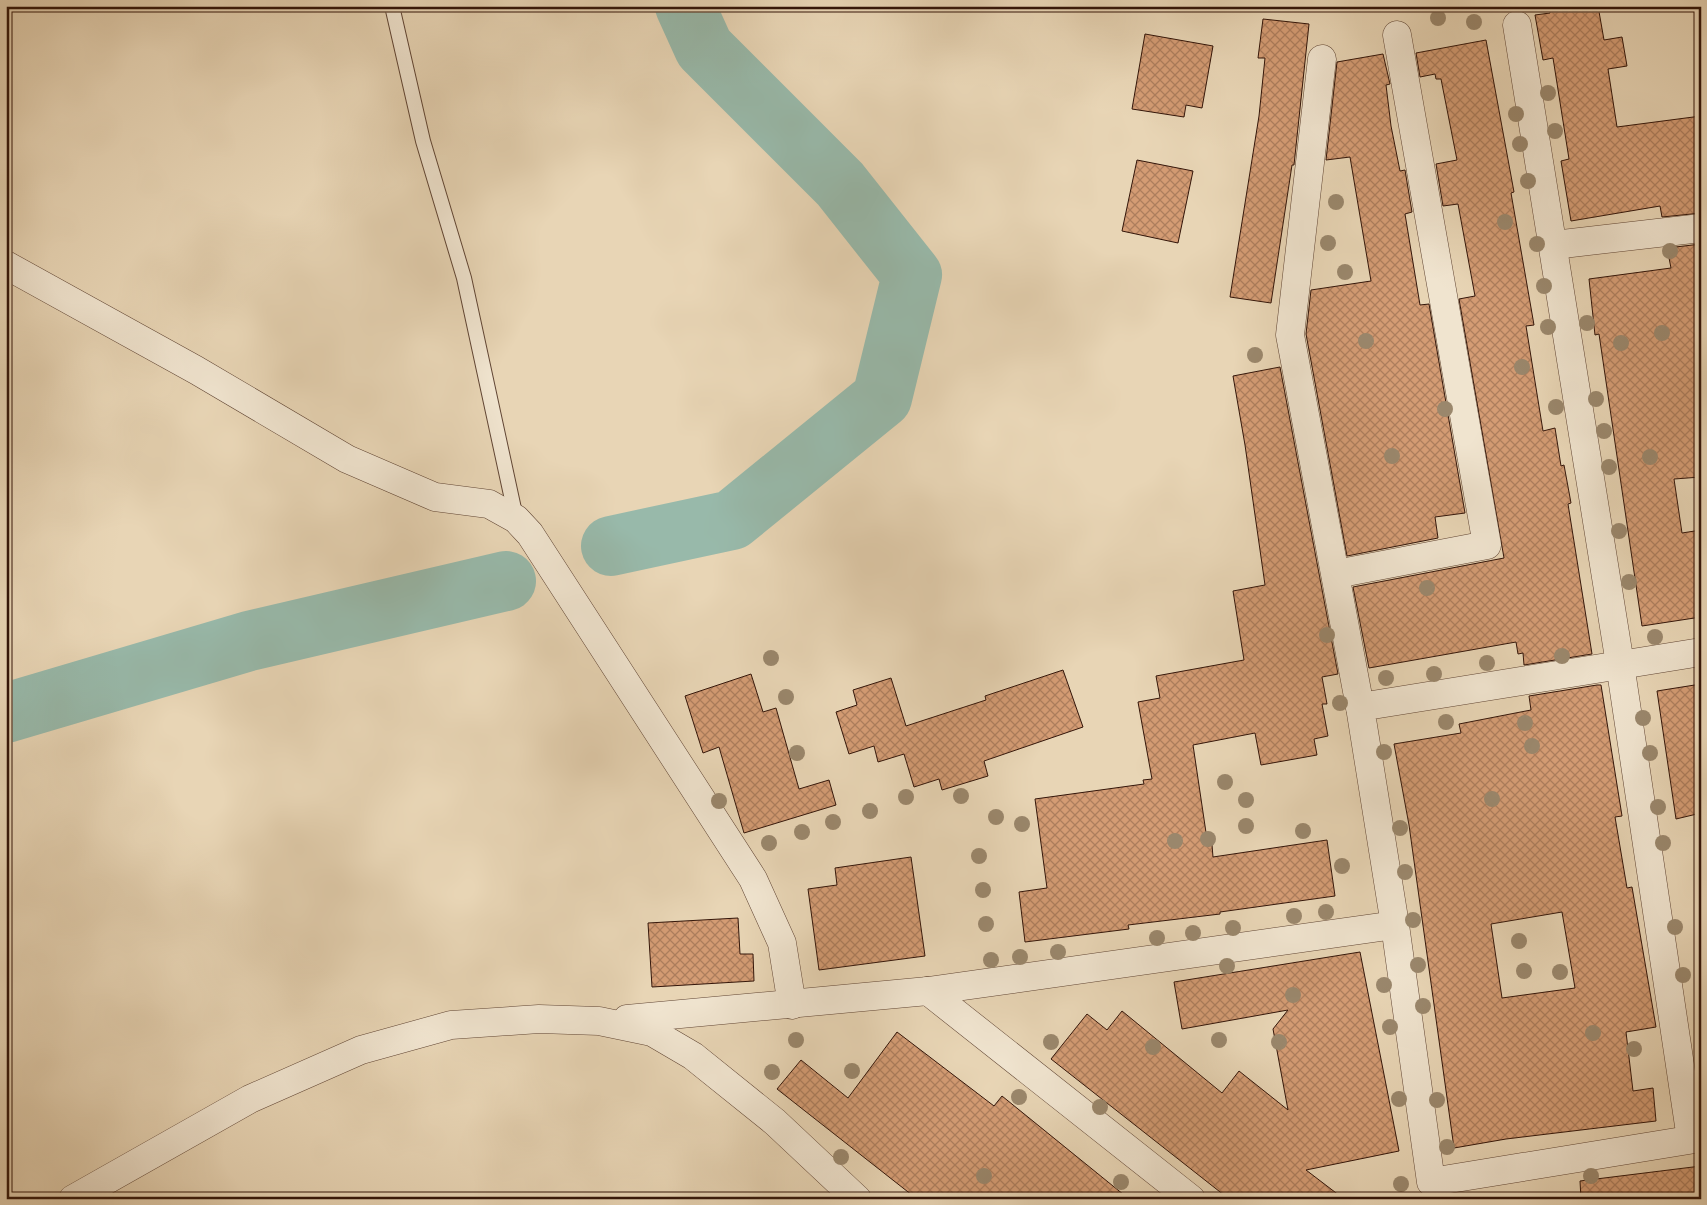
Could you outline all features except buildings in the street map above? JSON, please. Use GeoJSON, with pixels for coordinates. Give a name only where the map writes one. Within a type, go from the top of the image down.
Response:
{"type":"FeatureCollection","features":[{"type":"Feature","properties":{"kind":"street"},"geometry":{"type":"LineString","coordinates":[[1322,59],[1290,335],[1360,707],[1395,925],[1424,1190],[1696,1138],[1554,244],[1517,25]]}},
{"type":"Feature","properties":{"kind":"street"},"geometry":{"type":"LineString","coordinates":[[1336,574],[1487,545],[1397,36]]}},
{"type":"Feature","properties":{"kind":"street"},"geometry":{"type":"LineString","coordinates":[[1554,244],[1701,228]]}},
{"type":"Feature","properties":{"kind":"street"},"geometry":{"type":"LineString","coordinates":[[6,265],[196,370],[347,459],[435,497],[489,504],[523,526],[753,879],[782,943],[792,1005]]}},
{"type":"Feature","properties":{"kind":"street"},"geometry":{"type":"LineString","coordinates":[[1360,707],[1701,652]]}},
{"type":"Feature","properties":{"kind":"street"},"geometry":{"type":"LineString","coordinates":[[73,1199],[250,1100],[361,1050],[451,1025],[539,1019],[599,1021],[792,1005],[928,991],[1395,925]]}},
{"type":"Feature","properties":{"kind":"street"},"geometry":{"type":"LineString","coordinates":[[928,991],[1191,1199]]}},
{"type":"Feature","properties":{"kind":"street"},"geometry":{"type":"LineString","coordinates":[[599,1021],[652,1032],[693,1056],[774,1122],[857,1199]]}},
{"type":"Feature","properties":{"kind":"lane"},"geometry":{"type":"LineString","coordinates":[[392,6],[423,141],[464,278],[523,526]]}},
{"type":"Feature","properties":{"kind":"waterway"},"geometry":{"type":"LineString","coordinates":[[611,546],[732,520],[882,398],[912,275],[840,184],[704,48],[685,6]]}},
{"type":"Feature","properties":{"kind":"waterway"},"geometry":{"type":"LineString","coordinates":[[6,713],[249,641],[506,581]]}}]}
